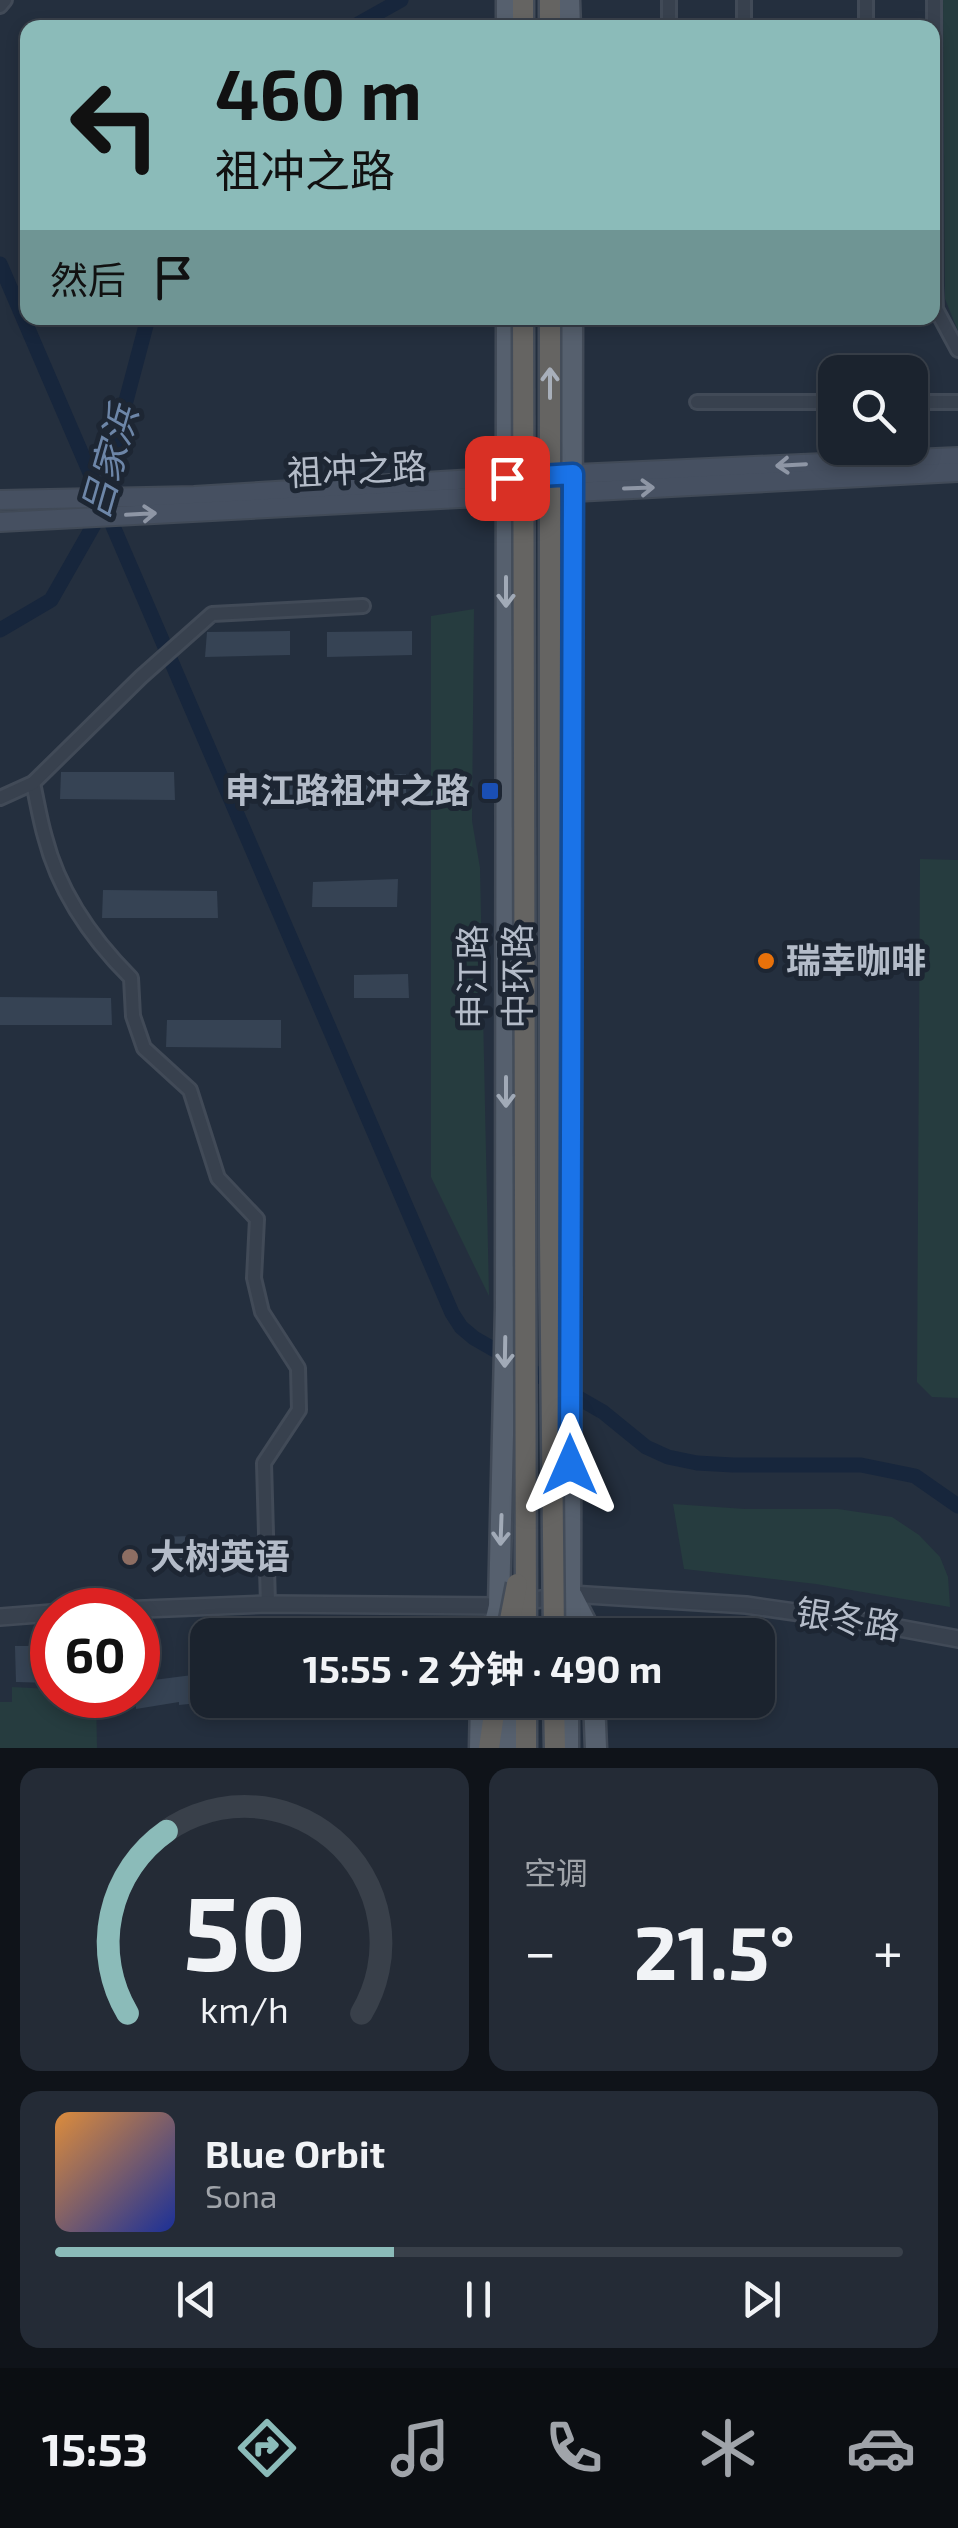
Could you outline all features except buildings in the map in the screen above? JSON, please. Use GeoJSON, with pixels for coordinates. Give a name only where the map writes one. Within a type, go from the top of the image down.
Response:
{"type":"FeatureCollection","features":[{"type":"Feature","properties":{"kind":"highway","name":"中环路"},"geometry":{"type":"LineString","coordinates":[[523,325],[526,1618]]}},
{"type":"Feature","properties":{"kind":"highway","name":"中环路"},"geometry":{"type":"LineString","coordinates":[[550,325],[554,1618]]}},
{"type":"Feature","properties":{"kind":"highway"},"geometry":{"type":"LineString","coordinates":[[508,1618],[525,1543]]}},
{"type":"Feature","properties":{"kind":"highway"},"geometry":{"type":"LineString","coordinates":[[489,1748],[493,1718]]}},
{"type":"Feature","properties":{"kind":"highway"},"geometry":{"type":"LineString","coordinates":[[526,1718],[526,1748]]}},
{"type":"Feature","properties":{"kind":"highway"},"geometry":{"type":"LineString","coordinates":[[556,1718],[559,1745]]}},
{"type":"Feature","properties":{"kind":"main road","name":"申江路"},"geometry":{"type":"LineString","coordinates":[[496,1618],[506,1307],[507,325]]}},
{"type":"Feature","properties":{"kind":"main road"},"geometry":{"type":"LineString","coordinates":[[570,1618],[572,325]]}},
{"type":"Feature","properties":{"kind":"main road","name":"祖冲之路"},"geometry":{"type":"LineString","coordinates":[[573,483],[958,457]]}},
{"type":"Feature","properties":{"kind":"main road","name":"祖冲之路"},"geometry":{"type":"LineString","coordinates":[[0,522],[193,504],[506,486],[958,472]]}},
{"type":"Feature","properties":{"kind":"main road","name":"祖冲之路"},"geometry":{"type":"LineString","coordinates":[[0,500],[193,504]]}},
{"type":"Feature","properties":{"kind":"main road"},"geometry":{"type":"LineString","coordinates":[[571,1594],[583,1618]]}},
{"type":"Feature","properties":{"kind":"main road"},"geometry":{"type":"LineString","coordinates":[[498,1606],[500,1618]]}},
{"type":"Feature","properties":{"kind":"main road"},"geometry":{"type":"LineString","coordinates":[[480,1748],[481,1718]]}},
{"type":"Feature","properties":{"kind":"main road"},"geometry":{"type":"LineString","coordinates":[[508,1718],[508,1748]]}},
{"type":"Feature","properties":{"kind":"main road"},"geometry":{"type":"LineString","coordinates":[[559,1745],[564,1718]]}},
{"type":"Feature","properties":{"kind":"main road"},"geometry":{"type":"LineString","coordinates":[[595,1718],[596,1748]]}},
{"type":"Feature","properties":{"kind":"street"},"geometry":{"type":"LineString","coordinates":[[0,6],[4,0]]}},
{"type":"Feature","properties":{"kind":"street"},"geometry":{"type":"LineString","coordinates":[[940,316],[958,350]]}},
{"type":"Feature","properties":{"kind":"street"},"geometry":{"type":"LineString","coordinates":[[697,402],[818,402]]}},
{"type":"Feature","properties":{"kind":"street"},"geometry":{"type":"LineString","coordinates":[[928,402],[958,402]]}},
{"type":"Feature","properties":{"kind":"street"},"geometry":{"type":"LineString","coordinates":[[0,798],[33,783],[212,614],[363,606]]}},
{"type":"Feature","properties":{"kind":"street"},"geometry":{"type":"LineString","coordinates":[[33,783],[45,841],[72,905],[105,952],[132,978],[133,1016],[144,1048],[190,1090],[218,1178],[257,1219],[254,1278],[262,1312],[298,1368],[299,1410],[264,1463],[268,1604]]}},
{"type":"Feature","properties":{"kind":"street","name":"银冬路"},"geometry":{"type":"LineString","coordinates":[[160,1608],[268,1604],[498,1606],[571,1594],[746,1605],[958,1639]]}},
{"type":"Feature","properties":{"kind":"street"},"geometry":{"type":"LineString","coordinates":[[0,1617],[30,1615]]}},
{"type":"Feature","properties":{"kind":"green space"},"geometry":{"type":"Polygon","coordinates":[[[943,0],[958,0],[958,331],[945,299],[943,0]]]}},
{"type":"Feature","properties":{"kind":"green space"},"geometry":{"type":"Polygon","coordinates":[[[474,609],[472,821],[480,868],[489,1296],[431,1177],[431,616],[474,609]]]}},
{"type":"Feature","properties":{"kind":"green space"},"geometry":{"type":"Polygon","coordinates":[[[920,859],[958,860],[958,1398],[932,1397],[917,1382],[920,859]]]}},
{"type":"Feature","properties":{"kind":"green space"},"geometry":{"type":"Polygon","coordinates":[[[673,1504],[838,1509],[892,1517],[919,1535],[940,1557],[948,1577],[950,1607],[816,1584],[684,1569],[673,1504]]]}},
{"type":"Feature","properties":{"kind":"green space"},"geometry":{"type":"Polygon","coordinates":[[[12,1687],[30,1688],[30,1718],[96,1718],[97,1748],[0,1748],[0,1702],[12,1702],[12,1687]]]}},
{"type":"Feature","properties":{"kind":"waterway","name":"吕家浜"},"geometry":{"type":"LineString","coordinates":[[365,20],[401,0]]}},
{"type":"Feature","properties":{"kind":"waterway"},"geometry":{"type":"LineString","coordinates":[[0,264],[20,310]]}},
{"type":"Feature","properties":{"kind":"waterway"},"geometry":{"type":"LineString","coordinates":[[26,325],[461,1327],[603,1412],[646,1447],[668,1457],[733,1465],[861,1465],[915,1476],[958,1506]]}},
{"type":"Feature","properties":{"kind":"waterway","name":"吕家浜"},"geometry":{"type":"LineString","coordinates":[[0,630],[51,600],[104,507],[146,325]]}},
{"type":"Feature","properties":{"kind":"place","name":"申江路祖冲之路"},"geometry":{"type":"Point","coordinates":[490,791]}},
{"type":"Feature","properties":{"kind":"place","name":"瑞幸咖啡"},"geometry":{"type":"Point","coordinates":[766,961]}},
{"type":"Feature","properties":{"kind":"place","name":"大树英语"},"geometry":{"type":"Point","coordinates":[130,1557]}},
{"type":"Feature","properties":{"kind":"route"},"geometry":{"type":"LineString","coordinates":[[507,478],[573,474],[570,1465]]}}]}
